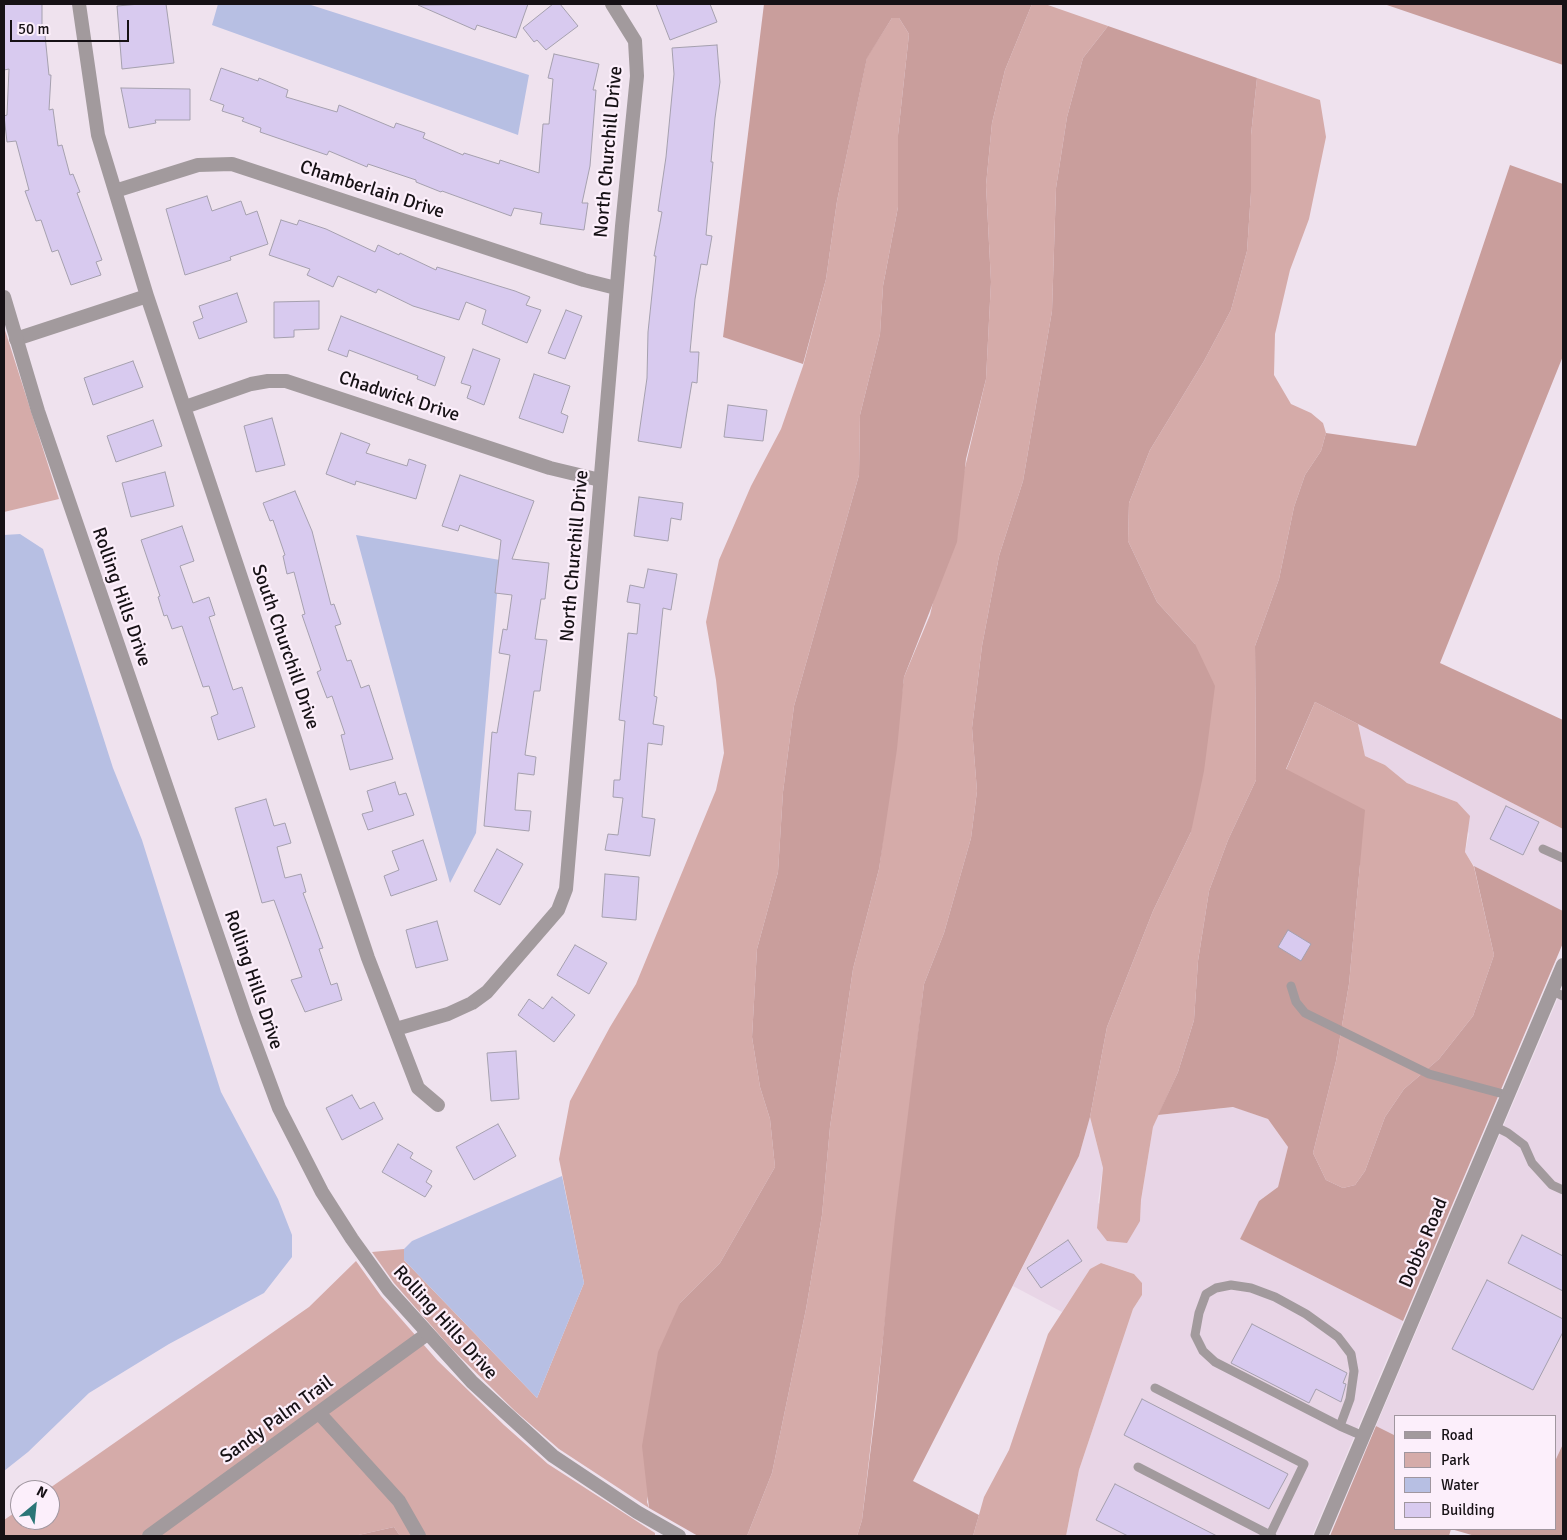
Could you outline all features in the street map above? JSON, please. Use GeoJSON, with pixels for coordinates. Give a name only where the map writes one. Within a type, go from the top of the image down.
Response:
{"type":"FeatureCollection","features":[{"type":"Feature","properties":{"kind":"street"},"geometry":{"type":"LineString","coordinates":[[78,4],[98,135],[115,191]]}},
{"type":"Feature","properties":{"kind":"street","name":"North Churchill Drive"},"geometry":{"type":"LineString","coordinates":[[396,1029],[448,1014],[472,1003],[486,992],[558,910],[566,889],[616,288],[637,76],[635,41],[612,4]]}},
{"type":"Feature","properties":{"kind":"street","name":"Chamberlain Drive"},"geometry":{"type":"LineString","coordinates":[[115,191],[198,165],[232,164],[584,280],[616,288]]}},
{"type":"Feature","properties":{"kind":"street","name":"South Churchill Drive"},"geometry":{"type":"LineString","coordinates":[[115,191],[147,296],[368,958],[418,1088],[438,1105]]}},
{"type":"Feature","properties":{"kind":"street"},"geometry":{"type":"LineString","coordinates":[[16,339],[147,296]]}},
{"type":"Feature","properties":{"kind":"street","name":"Rolling Hills Drive"},"geometry":{"type":"LineString","coordinates":[[4,297],[38,410],[236,991],[279,1108],[322,1192],[352,1239],[388,1289],[472,1382],[553,1456],[637,1512],[679,1536]]}},
{"type":"Feature","properties":{"kind":"street","name":"Chadwick Drive"},"geometry":{"type":"LineString","coordinates":[[185,407],[251,384],[268,381],[286,381],[550,468],[600,480]]}},
{"type":"Feature","properties":{"kind":"street","name":"Dobbs Road"},"geometry":{"type":"LineString","coordinates":[[1321,1536],[1507,1095],[1558,993],[1563,965]]}},
{"type":"Feature","properties":{"kind":"street","name":"Sandy Palm Trail"},"geometry":{"type":"LineString","coordinates":[[149,1536],[427,1334]]}},
{"type":"Feature","properties":{"kind":"street"},"geometry":{"type":"LineString","coordinates":[[320,1413],[399,1500],[419,1536]]}},
{"type":"Feature","properties":{"kind":"lane"},"geometry":{"type":"LineString","coordinates":[[1544,849],[1563,858]]}},
{"type":"Feature","properties":{"kind":"lane"},"geometry":{"type":"LineString","coordinates":[[1292,986],[1296,1002],[1305,1013],[1429,1074],[1507,1095]]}},
{"type":"Feature","properties":{"kind":"lane"},"geometry":{"type":"LineString","coordinates":[[1494,1126],[1508,1133],[1524,1145],[1532,1163],[1552,1185],[1563,1190]]}},
{"type":"Feature","properties":{"kind":"lane"},"geometry":{"type":"LineString","coordinates":[[1340,1426],[1350,1399],[1354,1371],[1351,1354],[1338,1337],[1306,1314],[1275,1297],[1251,1288],[1231,1285],[1216,1288],[1206,1294],[1199,1313],[1195,1335],[1203,1351],[1215,1362],[1340,1426],[1363,1436]]}},
{"type":"Feature","properties":{"kind":"lane"},"geometry":{"type":"LineString","coordinates":[[1138,1467],[1271,1536],[1304,1464],[1155,1388]]}},
{"type":"Feature","properties":{"kind":"shaded area"},"geometry":{"type":"Polygon","coordinates":[[[764,4],[1032,4],[1005,70],[992,123],[986,185],[991,282],[986,379],[966,459],[957,542],[904,677],[897,749],[879,869],[853,969],[830,1127],[822,1215],[806,1309],[772,1473],[747,1536],[698,1536],[649,1508],[642,1446],[658,1352],[680,1303],[720,1263],[775,1167],[770,1119],[760,1087],[752,1037],[757,949],[778,872],[783,792],[794,706],[859,475],[860,415],[880,334],[883,286],[898,207],[898,135],[909,34],[899,18],[892,18],[867,58],[837,201],[826,279],[803,364],[723,337],[764,4]]]}},
{"type":"Feature","properties":{"kind":"shaded area"},"geometry":{"type":"Polygon","coordinates":[[[1384,4],[1563,4],[1563,65],[1384,4]]]}},
{"type":"Feature","properties":{"kind":"shaded area"},"geometry":{"type":"Polygon","coordinates":[[[1108,26],[1257,78],[1251,135],[1251,192],[1247,251],[1231,310],[1204,361],[1150,450],[1129,503],[1128,541],[1157,602],[1195,644],[1215,686],[1204,771],[1191,832],[1153,911],[1107,1027],[1090,1117],[1079,1156],[913,1481],[979,1515],[973,1536],[857,1536],[862,1520],[876,1406],[895,1219],[924,984],[944,933],[971,838],[977,791],[972,728],[982,646],[999,556],[1023,481],[1052,311],[1056,188],[1067,117],[1083,58],[1108,26]]]}},
{"type":"Feature","properties":{"kind":"shaded area"},"geometry":{"type":"Polygon","coordinates":[[[1510,165],[1563,184],[1563,356],[1440,663],[1563,720],[1563,829],[1315,702],[1286,769],[1365,810],[1349,984],[1336,1061],[1313,1153],[1326,1180],[1343,1188],[1355,1185],[1365,1171],[1385,1117],[1404,1089],[1439,1059],[1473,1016],[1494,955],[1474,866],[1563,911],[1563,943],[1403,1321],[1240,1239],[1259,1201],[1278,1187],[1288,1147],[1268,1119],[1233,1107],[1158,1115],[1178,1072],[1194,1020],[1198,961],[1209,891],[1228,840],[1256,780],[1255,646],[1279,579],[1294,507],[1305,475],[1321,451],[1326,433],[1416,446],[1510,165]]]}},
{"type":"Feature","properties":{"kind":"shaded area"},"geometry":{"type":"Polygon","coordinates":[[[1358,724],[1563,829],[1563,911],[1474,866],[1465,852],[1469,834],[1457,802],[1407,783],[1385,765],[1365,756],[1358,724]]]}},
{"type":"Feature","properties":{"kind":"shaded area"},"geometry":{"type":"Polygon","coordinates":[[[1563,986],[1563,1444],[1557,1457],[1557,1415],[1394,1415],[1394,1435],[1376,1426],[1563,986]]]}},
{"type":"Feature","properties":{"kind":"shaded area"},"geometry":{"type":"Polygon","coordinates":[[[1234,1107],[1268,1119],[1288,1147],[1278,1187],[1259,1201],[1240,1239],[1403,1321],[1312,1536],[1066,1536],[1079,1470],[1133,1309],[1142,1295],[1142,1283],[1134,1274],[1101,1263],[1090,1269],[1062,1312],[1013,1286],[1079,1156],[1090,1117],[1103,1168],[1098,1203],[1140,1221],[1141,1200],[1153,1127],[1158,1115],[1234,1107]]]}},
{"type":"Feature","properties":{"kind":"shaded area"},"geometry":{"type":"Polygon","coordinates":[[[1376,1426],[1394,1435],[1394,1530],[1451,1530],[1449,1536],[1330,1536],[1376,1426]]]}},
{"type":"Feature","properties":{"kind":"shaded area"},"geometry":{"type":"Polygon","coordinates":[[[1563,1444],[1563,1536],[1475,1536],[1454,1530],[1557,1530],[1557,1457],[1563,1444]]]}},
{"type":"Feature","properties":{"kind":"shaded area"},"geometry":{"type":"Polygon","coordinates":[[[394,1527],[400,1536],[354,1536],[394,1527]]]}},
{"type":"Feature","properties":{"kind":"green space"},"geometry":{"type":"Polygon","coordinates":[[[1032,4],[1045,4],[1108,26],[1083,58],[1067,117],[1056,188],[1052,311],[1023,481],[999,556],[982,646],[972,728],[977,791],[971,838],[944,933],[924,984],[862,1520],[857,1536],[747,1536],[772,1473],[806,1309],[822,1215],[830,1127],[853,969],[879,869],[904,677],[930,615],[986,379],[991,282],[986,185],[992,123],[1005,70],[1032,4]]]}},
{"type":"Feature","properties":{"kind":"green space"},"geometry":{"type":"Polygon","coordinates":[[[892,18],[899,18],[909,34],[898,135],[898,207],[883,286],[880,334],[860,415],[859,475],[794,706],[783,792],[778,872],[757,949],[752,1037],[760,1087],[770,1119],[775,1167],[720,1263],[680,1303],[647,1502],[649,1508],[559,1449],[515,1411],[450,1347],[394,1283],[372,1252],[404,1249],[404,1260],[537,1398],[584,1283],[559,1159],[570,1101],[610,1027],[636,984],[716,790],[724,753],[716,680],[706,622],[719,560],[751,486],[781,429],[803,366],[826,279],[837,201],[867,57],[892,18]]]}},
{"type":"Feature","properties":{"kind":"green space"},"geometry":{"type":"Polygon","coordinates":[[[1257,78],[1320,100],[1326,137],[1309,219],[1290,270],[1275,334],[1274,375],[1291,404],[1311,413],[1323,423],[1326,433],[1321,451],[1305,475],[1294,507],[1279,579],[1255,646],[1256,780],[1228,840],[1209,891],[1198,961],[1194,1020],[1178,1072],[1153,1127],[1141,1200],[1140,1221],[1127,1243],[1107,1241],[1097,1228],[1103,1168],[1090,1117],[1107,1027],[1153,911],[1191,832],[1195,644],[1157,602],[1128,541],[1129,503],[1150,450],[1204,361],[1231,310],[1247,251],[1251,192],[1251,135],[1257,78]]]}},
{"type":"Feature","properties":{"kind":"green space"},"geometry":{"type":"Polygon","coordinates":[[[4,327],[59,499],[4,512],[4,327]]]}},
{"type":"Feature","properties":{"kind":"green space"},"geometry":{"type":"Polygon","coordinates":[[[1315,702],[1358,724],[1365,756],[1385,765],[1407,783],[1457,802],[1470,816],[1465,852],[1474,867],[1494,955],[1473,1016],[1439,1059],[1404,1089],[1385,1117],[1365,1171],[1355,1185],[1343,1188],[1326,1180],[1313,1153],[1336,1061],[1349,984],[1360,864],[1286,770],[1315,702]]]}},
{"type":"Feature","properties":{"kind":"green space"},"geometry":{"type":"Polygon","coordinates":[[[356,1261],[381,1296],[437,1360],[504,1425],[548,1464],[655,1533],[655,1536],[400,1536],[394,1527],[354,1536],[4,1536],[4,1520],[10,1516],[10,1530],[60,1530],[60,1481],[309,1307],[356,1261]]]}},
{"type":"Feature","properties":{"kind":"green space"},"geometry":{"type":"Polygon","coordinates":[[[1101,1263],[1134,1274],[1142,1283],[1142,1295],[1133,1309],[1079,1470],[1066,1536],[973,1536],[984,1497],[1009,1450],[1048,1334],[1090,1269],[1101,1263]]]}},
{"type":"Feature","properties":{"kind":"water"},"geometry":{"type":"Polygon","coordinates":[[[218,4],[308,4],[529,75],[518,135],[212,25],[218,4]]]}},
{"type":"Feature","properties":{"kind":"water"},"geometry":{"type":"Polygon","coordinates":[[[20,534],[43,549],[113,768],[142,840],[221,1092],[278,1199],[292,1235],[292,1257],[264,1293],[169,1344],[89,1393],[28,1452],[4,1471],[4,535],[20,534]]]}},
{"type":"Feature","properties":{"kind":"water"},"geometry":{"type":"Polygon","coordinates":[[[356,535],[500,560],[476,833],[450,883],[356,535]]]}},
{"type":"Feature","properties":{"kind":"water"},"geometry":{"type":"Polygon","coordinates":[[[562,1176],[584,1283],[537,1398],[404,1260],[404,1249],[412,1241],[562,1176]]]}},
{"type":"Feature","properties":{"kind":"building"},"geometry":{"type":"Polygon","coordinates":[[[4,4],[42,4],[42,35],[45,35],[49,75],[51,75],[49,110],[53,109],[58,146],[62,145],[70,175],[73,174],[80,192],[77,193],[102,260],[96,262],[101,275],[71,285],[58,250],[52,252],[41,220],[36,221],[25,191],[29,190],[16,141],[7,142],[4,116],[7,115],[9,69],[4,70],[4,4]]]}},
{"type":"Feature","properties":{"kind":"building"},"geometry":{"type":"Polygon","coordinates":[[[166,4],[174,63],[122,69],[117,6],[166,4]]]}},
{"type":"Feature","properties":{"kind":"building"},"geometry":{"type":"Polygon","coordinates":[[[528,4],[516,38],[477,25],[475,30],[418,5],[528,4]]]}},
{"type":"Feature","properties":{"kind":"building"},"geometry":{"type":"Polygon","coordinates":[[[553,4],[560,4],[578,26],[546,50],[537,40],[534,42],[523,28],[553,4]]]}},
{"type":"Feature","properties":{"kind":"building"},"geometry":{"type":"Polygon","coordinates":[[[656,4],[710,4],[717,22],[670,40],[656,4]]]}},
{"type":"Feature","properties":{"kind":"building"},"geometry":{"type":"Polygon","coordinates":[[[717,45],[720,82],[715,118],[706,235],[712,236],[707,265],[701,264],[695,299],[690,352],[699,352],[697,383],[692,382],[681,448],[638,441],[647,378],[648,332],[656,256],[654,256],[662,212],[658,211],[666,157],[674,74],[672,48],[717,45]]]}},
{"type":"Feature","properties":{"kind":"building"},"geometry":{"type":"Polygon","coordinates":[[[554,54],[599,64],[593,90],[596,90],[590,166],[582,203],[588,203],[584,230],[540,224],[542,213],[514,208],[511,216],[441,192],[416,182],[416,180],[368,164],[367,167],[329,151],[327,155],[260,132],[261,128],[242,121],[244,118],[222,111],[224,105],[210,100],[221,68],[258,81],[259,78],[288,90],[286,97],[337,112],[339,105],[394,128],[396,123],[425,133],[423,138],[463,155],[464,153],[499,164],[500,160],[539,173],[543,124],[549,124],[553,79],[548,78],[554,54]]]}},
{"type":"Feature","properties":{"kind":"building"},"geometry":{"type":"Polygon","coordinates":[[[121,88],[190,89],[190,120],[155,120],[156,123],[129,128],[121,88]]]}},
{"type":"Feature","properties":{"kind":"building"},"geometry":{"type":"Polygon","coordinates":[[[207,196],[212,211],[241,201],[246,215],[257,211],[268,244],[230,257],[231,260],[185,275],[166,209],[207,196]]]}},
{"type":"Feature","properties":{"kind":"building"},"geometry":{"type":"Polygon","coordinates":[[[281,220],[297,225],[299,220],[326,229],[375,252],[378,245],[436,270],[437,267],[515,291],[530,297],[526,305],[541,310],[527,343],[482,324],[486,310],[466,302],[459,320],[413,306],[378,289],[376,293],[338,276],[333,287],[307,275],[310,269],[269,255],[281,220]]]}},
{"type":"Feature","properties":{"kind":"building"},"geometry":{"type":"Polygon","coordinates":[[[237,293],[247,322],[199,339],[193,322],[203,318],[199,306],[237,293]]]}},
{"type":"Feature","properties":{"kind":"building"},"geometry":{"type":"Polygon","coordinates":[[[319,301],[319,329],[294,330],[294,337],[274,338],[274,302],[319,301]]]}},
{"type":"Feature","properties":{"kind":"building"},"geometry":{"type":"Polygon","coordinates":[[[566,310],[582,316],[565,359],[548,353],[566,310]]]}},
{"type":"Feature","properties":{"kind":"building"},"geometry":{"type":"Polygon","coordinates":[[[341,316],[445,357],[435,386],[417,379],[418,376],[349,350],[347,357],[328,350],[341,316]]]}},
{"type":"Feature","properties":{"kind":"building"},"geometry":{"type":"Polygon","coordinates":[[[473,349],[500,359],[484,405],[467,398],[471,386],[461,383],[473,349]]]}},
{"type":"Feature","properties":{"kind":"building"},"geometry":{"type":"Polygon","coordinates":[[[133,361],[143,387],[93,405],[84,378],[133,361]]]}},
{"type":"Feature","properties":{"kind":"building"},"geometry":{"type":"Polygon","coordinates":[[[534,374],[570,386],[561,413],[568,416],[563,433],[519,418],[534,374]]]}},
{"type":"Feature","properties":{"kind":"building"},"geometry":{"type":"Polygon","coordinates":[[[728,405],[767,410],[763,441],[724,437],[728,405]]]}},
{"type":"Feature","properties":{"kind":"building"},"geometry":{"type":"Polygon","coordinates":[[[272,418],[285,465],[256,472],[244,426],[272,418]]]}},
{"type":"Feature","properties":{"kind":"building"},"geometry":{"type":"Polygon","coordinates":[[[153,420],[162,446],[116,462],[107,436],[153,420]]]}},
{"type":"Feature","properties":{"kind":"building"},"geometry":{"type":"Polygon","coordinates":[[[341,433],[370,444],[366,453],[407,466],[409,459],[426,465],[416,499],[356,481],[355,485],[326,474],[341,433]]]}},
{"type":"Feature","properties":{"kind":"building"},"geometry":{"type":"Polygon","coordinates":[[[165,472],[174,506],[131,517],[122,483],[165,472]]]}},
{"type":"Feature","properties":{"kind":"building"},"geometry":{"type":"Polygon","coordinates":[[[460,475],[534,501],[512,559],[549,563],[545,599],[541,599],[535,639],[547,640],[540,691],[534,691],[525,755],[536,757],[534,775],[518,773],[515,810],[531,811],[529,831],[484,826],[492,732],[497,733],[510,655],[499,653],[503,629],[507,630],[512,595],[495,593],[501,540],[460,525],[458,531],[442,526],[460,475]]]}},
{"type":"Feature","properties":{"kind":"building"},"geometry":{"type":"Polygon","coordinates":[[[295,491],[312,531],[331,605],[334,604],[341,624],[335,626],[347,661],[351,660],[361,688],[369,685],[393,759],[350,770],[341,735],[345,734],[332,696],[327,698],[317,672],[321,670],[302,615],[305,614],[294,572],[287,574],[283,556],[285,555],[273,520],[270,521],[263,503],[295,491]]]}},
{"type":"Feature","properties":{"kind":"building"},"geometry":{"type":"Polygon","coordinates":[[[639,497],[683,503],[681,520],[671,518],[668,541],[634,536],[639,497]]]}},
{"type":"Feature","properties":{"kind":"building"},"geometry":{"type":"Polygon","coordinates":[[[182,526],[194,561],[180,566],[193,603],[209,597],[215,615],[209,617],[233,690],[242,687],[255,727],[218,740],[211,717],[218,714],[209,686],[203,687],[182,626],[172,629],[167,615],[164,616],[158,597],[160,596],[141,540],[182,526]]]}},
{"type":"Feature","properties":{"kind":"building"},"geometry":{"type":"Polygon","coordinates":[[[648,569],[677,574],[671,610],[663,608],[654,696],[657,697],[653,724],[664,726],[662,745],[648,743],[642,817],[655,819],[650,856],[605,850],[608,834],[618,835],[623,798],[613,797],[614,780],[620,780],[625,721],[619,720],[628,633],[637,634],[640,604],[627,602],[630,585],[644,588],[648,569]]]}},
{"type":"Feature","properties":{"kind":"building"},"geometry":{"type":"Polygon","coordinates":[[[395,782],[399,795],[406,793],[414,815],[368,830],[362,814],[373,811],[367,791],[395,782]]]}},
{"type":"Feature","properties":{"kind":"building"},"geometry":{"type":"Polygon","coordinates":[[[266,799],[274,826],[285,823],[291,843],[277,847],[285,878],[301,874],[306,892],[303,893],[323,948],[319,949],[331,985],[337,983],[342,1000],[305,1012],[291,980],[302,977],[274,900],[262,903],[235,808],[266,799]]]}},
{"type":"Feature","properties":{"kind":"building"},"geometry":{"type":"Polygon","coordinates":[[[1506,806],[1539,822],[1523,855],[1490,839],[1506,806]]]}},
{"type":"Feature","properties":{"kind":"building"},"geometry":{"type":"Polygon","coordinates":[[[423,840],[437,880],[391,896],[384,876],[399,870],[392,851],[423,840]]]}},
{"type":"Feature","properties":{"kind":"building"},"geometry":{"type":"Polygon","coordinates":[[[497,849],[523,864],[500,905],[474,891],[497,849]]]}},
{"type":"Feature","properties":{"kind":"building"},"geometry":{"type":"Polygon","coordinates":[[[605,874],[639,877],[636,920],[602,917],[605,874]]]}},
{"type":"Feature","properties":{"kind":"building"},"geometry":{"type":"Polygon","coordinates":[[[437,921],[448,960],[416,968],[406,930],[437,921]]]}},
{"type":"Feature","properties":{"kind":"building"},"geometry":{"type":"Polygon","coordinates":[[[1288,930],[1311,944],[1301,961],[1278,947],[1288,930]]]}},
{"type":"Feature","properties":{"kind":"building"},"geometry":{"type":"Polygon","coordinates":[[[575,945],[607,963],[589,994],[557,975],[575,945]]]}},
{"type":"Feature","properties":{"kind":"building"},"geometry":{"type":"Polygon","coordinates":[[[552,997],[575,1015],[554,1042],[518,1015],[529,999],[543,1009],[552,997]]]}},
{"type":"Feature","properties":{"kind":"building"},"geometry":{"type":"Polygon","coordinates":[[[516,1051],[519,1099],[491,1101],[487,1053],[516,1051]]]}},
{"type":"Feature","properties":{"kind":"building"},"geometry":{"type":"Polygon","coordinates":[[[352,1095],[360,1109],[374,1102],[383,1119],[342,1140],[326,1108],[352,1095]]]}},
{"type":"Feature","properties":{"kind":"building"},"geometry":{"type":"Polygon","coordinates":[[[498,1124],[516,1156],[474,1180],[456,1147],[498,1124]]]}},
{"type":"Feature","properties":{"kind":"building"},"geometry":{"type":"Polygon","coordinates":[[[398,1144],[413,1153],[410,1158],[432,1171],[426,1182],[432,1186],[425,1197],[382,1172],[398,1144]]]}},
{"type":"Feature","properties":{"kind":"building"},"geometry":{"type":"Polygon","coordinates":[[[1522,1235],[1563,1256],[1563,1291],[1508,1263],[1522,1235]]]}},
{"type":"Feature","properties":{"kind":"building"},"geometry":{"type":"Polygon","coordinates":[[[1068,1240],[1082,1261],[1041,1288],[1027,1268],[1068,1240]]]}},
{"type":"Feature","properties":{"kind":"building"},"geometry":{"type":"Polygon","coordinates":[[[1487,1280],[1563,1319],[1563,1332],[1533,1390],[1452,1349],[1487,1280]]]}},
{"type":"Feature","properties":{"kind":"building"},"geometry":{"type":"Polygon","coordinates":[[[1252,1324],[1347,1373],[1343,1383],[1346,1384],[1341,1402],[1316,1389],[1309,1403],[1231,1363],[1252,1324]]]}},
{"type":"Feature","properties":{"kind":"building"},"geometry":{"type":"Polygon","coordinates":[[[1142,1399],[1288,1474],[1269,1509],[1124,1435],[1142,1399]]]}},
{"type":"Feature","properties":{"kind":"building"},"geometry":{"type":"Polygon","coordinates":[[[1115,1484],[1217,1536],[1128,1536],[1096,1520],[1115,1484]]]}}]}
